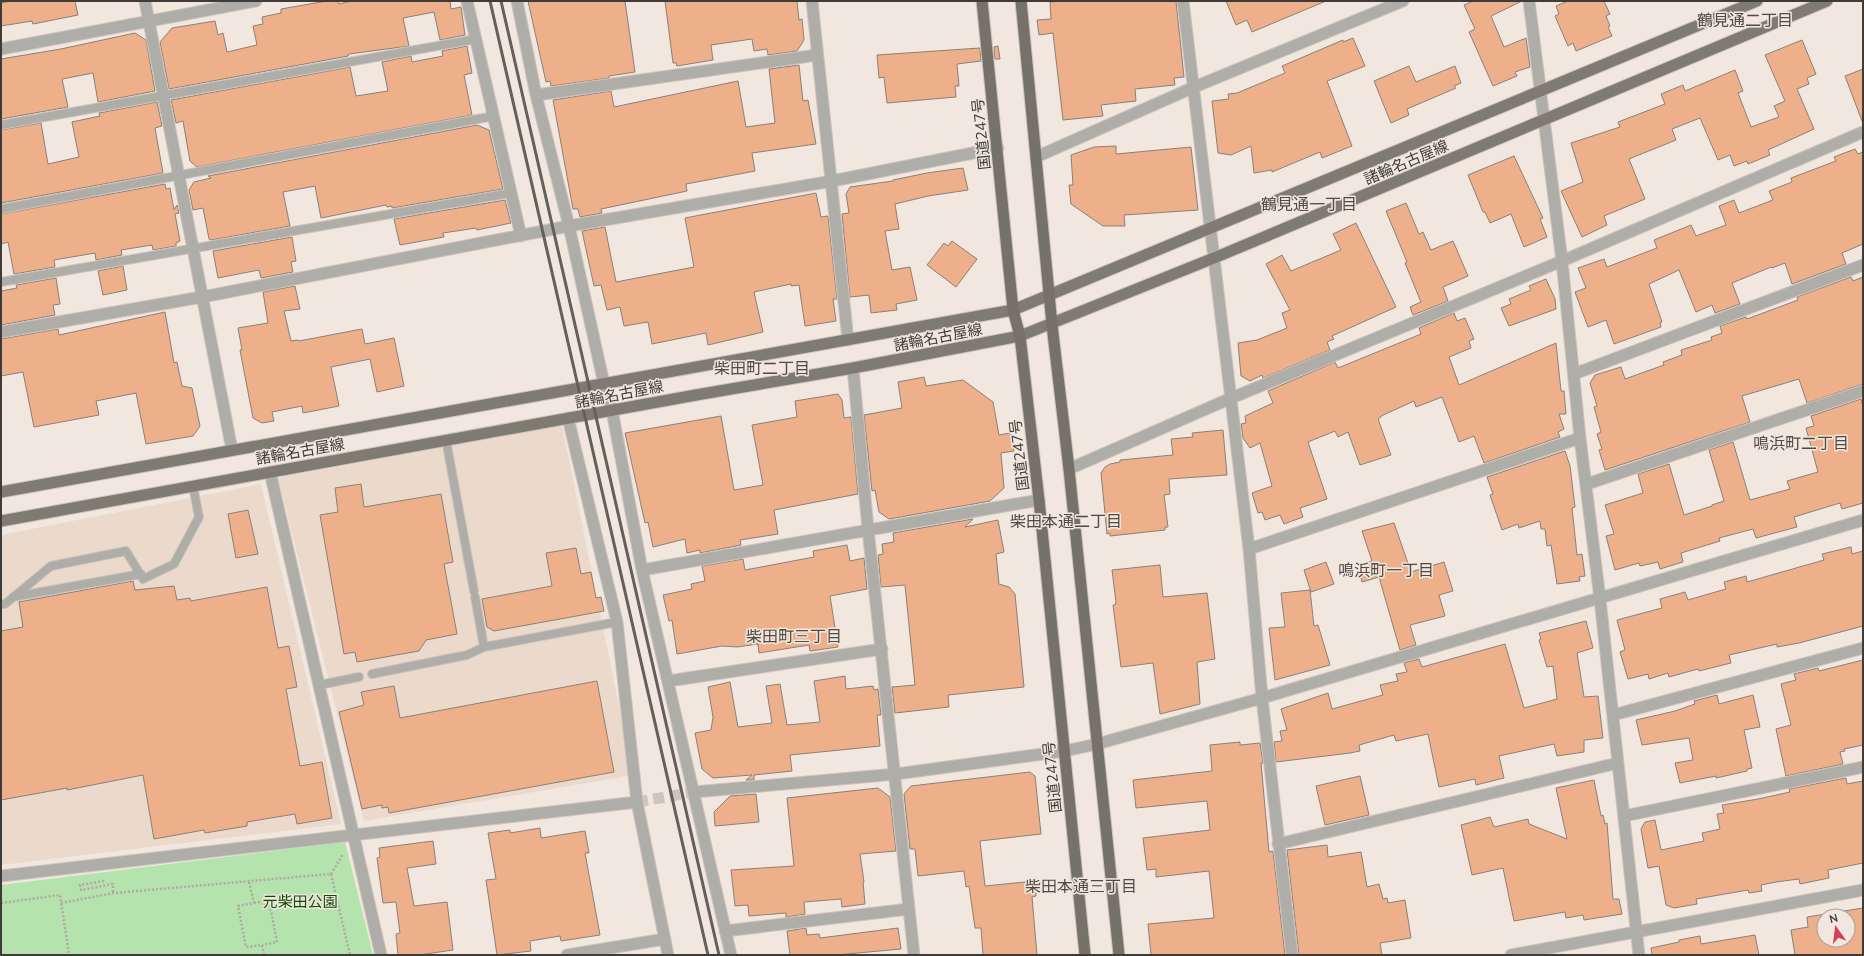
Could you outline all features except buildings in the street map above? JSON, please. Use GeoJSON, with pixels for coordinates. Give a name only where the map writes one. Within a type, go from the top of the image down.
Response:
{"type":"FeatureCollection","features":[{"type":"Feature","properties":{"kind":"highway","name":"国道247号"},"geometry":{"type":"LineString","coordinates":[[982,1],[998,148],[1013,310],[1020,336],[1039,500],[1085,955]]}},
{"type":"Feature","properties":{"kind":"highway"},"geometry":{"type":"LineString","coordinates":[[1021,1],[1052,325],[1119,955]]}},
{"type":"Feature","properties":{"kind":"main road","name":"諸輪名古屋線"},"geometry":{"type":"LineString","coordinates":[[1,492],[1013,310],[1757,1]]}},
{"type":"Feature","properties":{"kind":"main road","name":"諸輪名古屋線"},"geometry":{"type":"LineString","coordinates":[[1,520],[853,368],[1020,336],[1052,325],[1214,258],[1827,1]]}},
{"type":"Feature","properties":{"kind":"street"},"geometry":{"type":"LineString","coordinates":[[145,1],[232,450]]}},
{"type":"Feature","properties":{"kind":"street"},"geometry":{"type":"LineString","coordinates":[[1,49],[256,1]]}},
{"type":"Feature","properties":{"kind":"street"},"geometry":{"type":"LineString","coordinates":[[467,1],[521,236]]}},
{"type":"Feature","properties":{"kind":"street"},"geometry":{"type":"LineString","coordinates":[[517,1],[536,95],[569,226],[604,384],[612,410],[642,570],[731,955]]}},
{"type":"Feature","properties":{"kind":"street"},"geometry":{"type":"LineString","coordinates":[[812,1],[848,340]]}},
{"type":"Feature","properties":{"kind":"street"},"geometry":{"type":"LineString","coordinates":[[1183,1],[1192,88],[1214,258],[1229,399],[1248,549],[1262,698],[1292,955]]}},
{"type":"Feature","properties":{"kind":"street"},"geometry":{"type":"LineString","coordinates":[[1036,157],[1192,88],[1404,1]]}},
{"type":"Feature","properties":{"kind":"street"},"geometry":{"type":"LineString","coordinates":[[1529,1],[1562,261],[1580,438],[1600,599],[1639,955]]}},
{"type":"Feature","properties":{"kind":"street"},"geometry":{"type":"LineString","coordinates":[[536,95],[817,55]]}},
{"type":"Feature","properties":{"kind":"street"},"geometry":{"type":"LineString","coordinates":[[1068,470],[1229,399],[1562,261],[1863,132]]}},
{"type":"Feature","properties":{"kind":"street"},"geometry":{"type":"LineString","coordinates":[[1,332],[202,297],[569,226],[832,181],[998,148]]}},
{"type":"Feature","properties":{"kind":"street"},"geometry":{"type":"LineString","coordinates":[[1574,374],[1863,265]]}},
{"type":"Feature","properties":{"kind":"street"},"geometry":{"type":"LineString","coordinates":[[853,368],[868,529],[896,774],[914,955]]}},
{"type":"Feature","properties":{"kind":"street"},"geometry":{"type":"LineString","coordinates":[[1586,484],[1863,391]]}},
{"type":"Feature","properties":{"kind":"street"},"geometry":{"type":"LineString","coordinates":[[568,418],[617,622],[637,802],[668,955]]}},
{"type":"Feature","properties":{"kind":"street"},"geometry":{"type":"LineString","coordinates":[[1248,549],[1580,438]]}},
{"type":"Feature","properties":{"kind":"street"},"geometry":{"type":"LineString","coordinates":[[270,472],[381,955]]}},
{"type":"Feature","properties":{"kind":"street"},"geometry":{"type":"LineString","coordinates":[[642,570],[1039,500]]}},
{"type":"Feature","properties":{"kind":"street"},"geometry":{"type":"LineString","coordinates":[[694,792],[896,774],[1065,751],[1097,744],[1262,698],[1863,520]]}},
{"type":"Feature","properties":{"kind":"street"},"geometry":{"type":"LineString","coordinates":[[1613,715],[1863,648]]}},
{"type":"Feature","properties":{"kind":"street"},"geometry":{"type":"LineString","coordinates":[[668,681],[882,649]]}},
{"type":"Feature","properties":{"kind":"street"},"geometry":{"type":"LineString","coordinates":[[1278,844],[1618,762]]}},
{"type":"Feature","properties":{"kind":"street"},"geometry":{"type":"LineString","coordinates":[[1624,816],[1863,767]]}},
{"type":"Feature","properties":{"kind":"street"},"geometry":{"type":"LineString","coordinates":[[1,876],[637,802]]}},
{"type":"Feature","properties":{"kind":"street"},"geometry":{"type":"LineString","coordinates":[[1511,955],[1863,890]]}},
{"type":"Feature","properties":{"kind":"street"},"geometry":{"type":"LineString","coordinates":[[725,932],[909,909]]}},
{"type":"Feature","properties":{"kind":"street"},"geometry":{"type":"LineString","coordinates":[[567,955],[665,939]]}},
{"type":"Feature","properties":{"kind":"lane"},"geometry":{"type":"LineString","coordinates":[[1,125],[476,39]]}},
{"type":"Feature","properties":{"kind":"lane"},"geometry":{"type":"LineString","coordinates":[[1,209],[494,116]]}},
{"type":"Feature","properties":{"kind":"lane"},"geometry":{"type":"LineString","coordinates":[[1,282],[512,193]]}},
{"type":"Feature","properties":{"kind":"lane"},"geometry":{"type":"LineString","coordinates":[[446,440],[484,647]]}},
{"type":"Feature","properties":{"kind":"lane"},"geometry":{"type":"LineString","coordinates":[[1,604],[5,604],[51,566],[126,551],[143,579],[174,564],[199,517],[193,486]]}},
{"type":"Feature","properties":{"kind":"lane"},"geometry":{"type":"LineString","coordinates":[[12,598],[140,574]]}},
{"type":"Feature","properties":{"kind":"lane"},"geometry":{"type":"LineString","coordinates":[[372,674],[467,655],[484,647],[617,622]]}},
{"type":"Feature","properties":{"kind":"lane"},"geometry":{"type":"LineString","coordinates":[[319,685],[359,677]]}},
{"type":"Feature","properties":{"kind":"path"},"geometry":{"type":"LineString","coordinates":[[108,863],[111,880],[80,885],[81,890],[113,884],[114,893]]}},
{"type":"Feature","properties":{"kind":"path"},"geometry":{"type":"LineString","coordinates":[[338,864],[331,874],[350,955]]}},
{"type":"Feature","properties":{"kind":"path"},"geometry":{"type":"LineString","coordinates":[[61,903],[114,893],[331,874]]}},
{"type":"Feature","properties":{"kind":"path"},"geometry":{"type":"LineString","coordinates":[[249,882],[254,903]]}},
{"type":"Feature","properties":{"kind":"path"},"geometry":{"type":"LineString","coordinates":[[1,903],[60,895],[69,955]]}},
{"type":"Feature","properties":{"kind":"path"},"geometry":{"type":"LineString","coordinates":[[269,900],[277,942],[246,947],[238,906],[254,903],[269,900]]}},
{"type":"Feature","properties":{"kind":"path"},"geometry":{"type":"LineString","coordinates":[[262,945],[264,955]]}},
{"type":"Feature","properties":{"kind":"shaded area"},"geometry":{"type":"Polygon","coordinates":[[[562,425],[633,775],[364,821],[278,478],[562,425]]]}},
{"type":"Feature","properties":{"kind":"shaded area"},"geometry":{"type":"Polygon","coordinates":[[[261,484],[341,824],[1,865],[1,535],[261,484]]]}},
{"type":"Feature","properties":{"kind":"green space","name":"元柴田公園"},"geometry":{"type":"Polygon","coordinates":[[[345,842],[373,955],[1,955],[1,885],[345,842]]]}},
{"type":"Feature","properties":{"kind":"tunnel"},"geometry":{"type":"LineString","coordinates":[[637,802],[694,792]]}},
{"type":"Feature","properties":{"kind":"railway"},"geometry":{"type":"LineString","coordinates":[[490,1],[708,955]]}},
{"type":"Feature","properties":{"kind":"railway"},"geometry":{"type":"LineString","coordinates":[[501,1],[719,955]]}},
{"type":"Feature","properties":{"kind":"district","name":"鶴見通二丁目"},"geometry":{"type":"Point","coordinates":[1745,20]}},
{"type":"Feature","properties":{"kind":"district","name":"鶴見通一丁目"},"geometry":{"type":"Point","coordinates":[1309,204]}},
{"type":"Feature","properties":{"kind":"district","name":"柴田町二丁目"},"geometry":{"type":"Point","coordinates":[762,368]}},
{"type":"Feature","properties":{"kind":"district","name":"鳴浜町二丁目"},"geometry":{"type":"Point","coordinates":[1801,443]}},
{"type":"Feature","properties":{"kind":"district","name":"柴田本通二丁目"},"geometry":{"type":"Point","coordinates":[1066,521]}},
{"type":"Feature","properties":{"kind":"district","name":"鳴浜町一丁目"},"geometry":{"type":"Point","coordinates":[1386,570]}},
{"type":"Feature","properties":{"kind":"district","name":"柴田町三丁目"},"geometry":{"type":"Point","coordinates":[794,636]}},
{"type":"Feature","properties":{"kind":"district","name":"柴田本通三丁目"},"geometry":{"type":"Point","coordinates":[1081,886]}}]}
